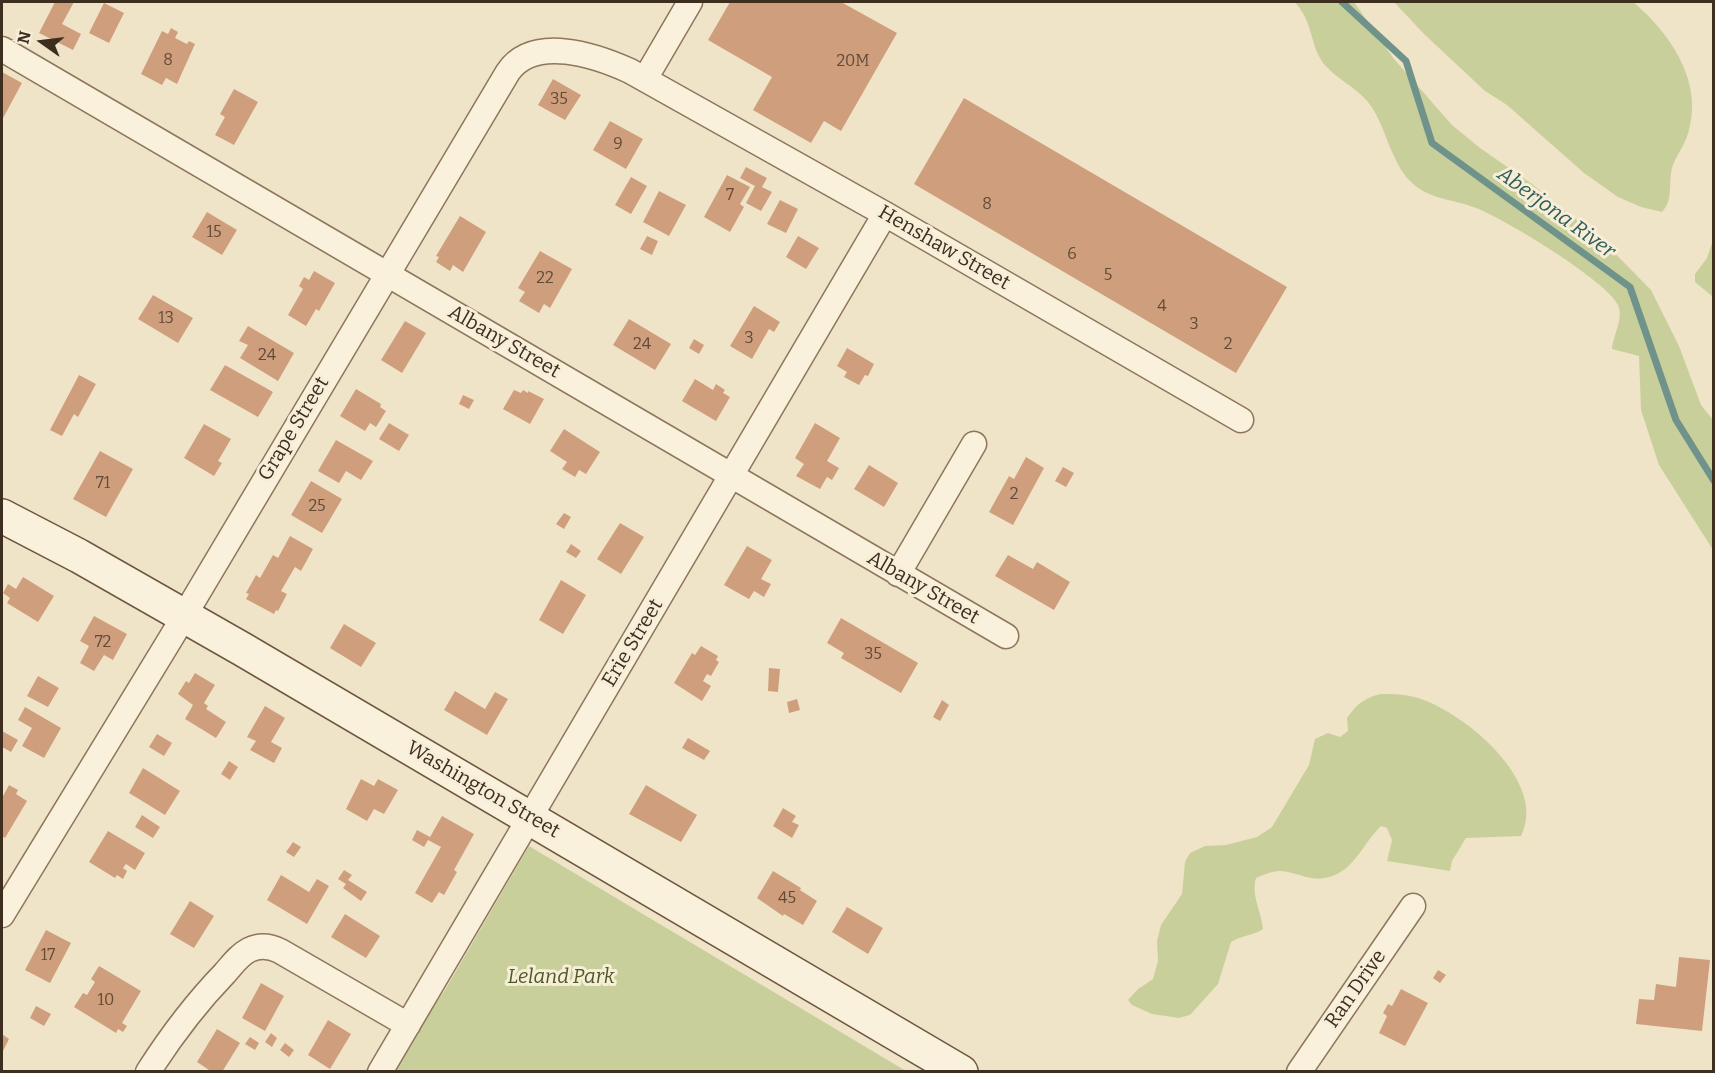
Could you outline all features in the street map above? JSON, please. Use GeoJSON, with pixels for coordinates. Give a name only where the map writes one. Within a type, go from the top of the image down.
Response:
{"type":"FeatureCollection","features":[{"type":"Feature","properties":{"kind":"main road","name":"Washington Street"},"geometry":{"type":"LineString","coordinates":[[2,516],[79,556],[184,616],[961,1071]]}},
{"type":"Feature","properties":{"kind":"street"},"geometry":{"type":"LineString","coordinates":[[645,79],[690,2]]}},
{"type":"Feature","properties":{"kind":"street","name":"Albany Street"},"geometry":{"type":"LineString","coordinates":[[2,49],[1006,636]]}},
{"type":"Feature","properties":{"kind":"street","name":"Grape Street"},"geometry":{"type":"LineString","coordinates":[[2,915],[517,60],[538,52],[571,53],[596,57],[645,79]]}},
{"type":"Feature","properties":{"kind":"street","name":"Henshaw Street"},"geometry":{"type":"LineString","coordinates":[[645,79],[885,214],[1241,420]]}},
{"type":"Feature","properties":{"kind":"street","name":"Erie Street"},"geometry":{"type":"LineString","coordinates":[[380,1071],[885,214]]}},
{"type":"Feature","properties":{"kind":"street"},"geometry":{"type":"LineString","coordinates":[[898,574],[974,444]]}},
{"type":"Feature","properties":{"kind":"street","name":"Ran Drive"},"geometry":{"type":"LineString","coordinates":[[1299,1071],[1413,906]]}},
{"type":"Feature","properties":{"kind":"street"},"geometry":{"type":"LineString","coordinates":[[148,1071],[200,1000],[240,957],[256,948],[268,947],[280,951],[408,1025]]}},
{"type":"Feature","properties":{"kind":"green space"},"geometry":{"type":"Polygon","coordinates":[[[1295,2],[1354,2],[1394,59],[1452,125],[1594,232],[1651,290],[1679,346],[1701,405],[1713,420],[1713,550],[1659,465],[1641,410],[1639,356],[1612,349],[1620,310],[1610,294],[1575,266],[1530,237],[1476,208],[1425,192],[1410,181],[1398,165],[1378,118],[1368,102],[1323,63],[1305,17],[1295,2]]]}},
{"type":"Feature","properties":{"kind":"green space"},"geometry":{"type":"Polygon","coordinates":[[[1394,2],[1633,2],[1670,42],[1687,75],[1691,93],[1692,111],[1689,130],[1672,168],[1666,207],[1662,212],[1641,207],[1618,197],[1584,173],[1507,105],[1485,91],[1424,34],[1394,2]]]}},
{"type":"Feature","properties":{"kind":"green space"},"geometry":{"type":"Polygon","coordinates":[[[1713,240],[1713,297],[1695,282],[1695,274],[1707,258],[1713,240]]]}},
{"type":"Feature","properties":{"kind":"green space"},"geometry":{"type":"Polygon","coordinates":[[[1381,694],[1409,696],[1437,706],[1478,734],[1497,752],[1513,772],[1523,794],[1526,815],[1521,836],[1466,838],[1452,861],[1450,871],[1387,861],[1392,840],[1387,828],[1381,826],[1350,864],[1337,874],[1320,879],[1278,871],[1256,878],[1255,897],[1263,929],[1231,942],[1218,984],[1190,1015],[1179,1018],[1152,1014],[1132,1005],[1128,1000],[1138,989],[1153,979],[1158,961],[1157,941],[1161,925],[1182,894],[1185,862],[1190,853],[1205,846],[1226,845],[1257,837],[1272,827],[1309,765],[1315,739],[1328,733],[1340,737],[1348,731],[1347,718],[1354,709],[1370,697],[1381,694]]]}},
{"type":"Feature","properties":{"kind":"green space","name":"Leland Park"},"geometry":{"type":"Polygon","coordinates":[[[529,846],[906,1071],[390,1072],[445,990],[529,846]]]}},
{"type":"Feature","properties":{"kind":"building"},"geometry":{"type":"Polygon","coordinates":[[[55,2],[74,2],[62,24],[81,34],[73,50],[39,33],[55,2]]]}},
{"type":"Feature","properties":{"kind":"building"},"geometry":{"type":"Polygon","coordinates":[[[730,2],[841,2],[897,33],[841,131],[824,121],[811,143],[753,110],[772,77],[708,40],[730,2]]]}},
{"type":"Feature","properties":{"kind":"building"},"geometry":{"type":"Polygon","coordinates":[[[104,3],[124,13],[109,43],[89,33],[104,3]]]}},
{"type":"Feature","properties":{"kind":"building"},"geometry":{"type":"Polygon","coordinates":[[[171,28],[178,32],[175,38],[187,44],[189,41],[195,44],[177,84],[166,78],[162,85],[141,74],[162,31],[168,34],[171,28]]]}},
{"type":"Feature","properties":{"kind":"building"},"geometry":{"type":"Polygon","coordinates":[[[2,72],[22,83],[2,120],[2,72]]]}},
{"type":"Feature","properties":{"kind":"building"},"geometry":{"type":"Polygon","coordinates":[[[553,79],[581,95],[565,120],[538,105],[553,79]]]}},
{"type":"Feature","properties":{"kind":"building"},"geometry":{"type":"Polygon","coordinates":[[[234,89],[258,102],[234,145],[215,135],[225,117],[220,114],[234,89]]]}},
{"type":"Feature","properties":{"kind":"building"},"geometry":{"type":"Polygon","coordinates":[[[964,98],[1287,287],[1236,373],[914,184],[964,98]]]}},
{"type":"Feature","properties":{"kind":"building"},"geometry":{"type":"Polygon","coordinates":[[[610,121],[643,139],[626,169],[593,150],[610,121]]]}},
{"type":"Feature","properties":{"kind":"building"},"geometry":{"type":"Polygon","coordinates":[[[746,167],[767,178],[762,187],[772,192],[761,211],[746,203],[755,186],[740,178],[746,167]]]}},
{"type":"Feature","properties":{"kind":"building"},"geometry":{"type":"Polygon","coordinates":[[[727,175],[750,187],[740,204],[744,207],[730,232],[704,217],[727,175]]]}},
{"type":"Feature","properties":{"kind":"building"},"geometry":{"type":"Polygon","coordinates":[[[631,177],[647,186],[631,214],[615,205],[631,177]]]}},
{"type":"Feature","properties":{"kind":"building"},"geometry":{"type":"Polygon","coordinates":[[[659,191],[686,205],[669,236],[643,222],[659,191]]]}},
{"type":"Feature","properties":{"kind":"building"},"geometry":{"type":"Polygon","coordinates":[[[780,200],[798,209],[786,233],[767,224],[780,200]]]}},
{"type":"Feature","properties":{"kind":"building"},"geometry":{"type":"Polygon","coordinates":[[[207,212],[237,230],[222,255],[192,237],[207,212]]]}},
{"type":"Feature","properties":{"kind":"building"},"geometry":{"type":"Polygon","coordinates":[[[460,216],[486,232],[463,272],[453,265],[450,271],[436,262],[439,257],[436,256],[460,216]]]}},
{"type":"Feature","properties":{"kind":"building"},"geometry":{"type":"Polygon","coordinates":[[[647,236],[658,241],[652,255],[640,249],[647,236]]]}},
{"type":"Feature","properties":{"kind":"building"},"geometry":{"type":"Polygon","coordinates":[[[798,236],[819,248],[806,269],[786,257],[798,236]]]}},
{"type":"Feature","properties":{"kind":"building"},"geometry":{"type":"Polygon","coordinates":[[[540,251],[572,269],[550,308],[544,304],[539,313],[519,301],[525,292],[518,288],[540,251]]]}},
{"type":"Feature","properties":{"kind":"building"},"geometry":{"type":"Polygon","coordinates":[[[314,271],[335,283],[319,311],[316,309],[306,326],[288,315],[303,289],[299,286],[304,277],[309,280],[314,271]]]}},
{"type":"Feature","properties":{"kind":"building"},"geometry":{"type":"Polygon","coordinates":[[[153,295],[193,318],[178,343],[138,319],[153,295]]]}},
{"type":"Feature","properties":{"kind":"building"},"geometry":{"type":"Polygon","coordinates":[[[754,306],[780,322],[774,332],[769,329],[752,359],[730,346],[754,306]]]}},
{"type":"Feature","properties":{"kind":"building"},"geometry":{"type":"Polygon","coordinates":[[[629,319],[671,344],[655,370],[613,345],[629,319]]]}},
{"type":"Feature","properties":{"kind":"building"},"geometry":{"type":"Polygon","coordinates":[[[405,321],[426,333],[402,373],[381,360],[405,321]]]}},
{"type":"Feature","properties":{"kind":"building"},"geometry":{"type":"Polygon","coordinates":[[[248,326],[294,353],[278,381],[240,358],[248,345],[239,341],[248,326]]]}},
{"type":"Feature","properties":{"kind":"building"},"geometry":{"type":"Polygon","coordinates":[[[694,339],[704,345],[699,354],[689,348],[694,339]]]}},
{"type":"Feature","properties":{"kind":"building"},"geometry":{"type":"Polygon","coordinates":[[[847,348],[874,364],[868,376],[865,375],[859,385],[844,377],[847,372],[837,366],[847,348]]]}},
{"type":"Feature","properties":{"kind":"building"},"geometry":{"type":"Polygon","coordinates":[[[225,365],[273,392],[258,417],[210,390],[225,365]]]}},
{"type":"Feature","properties":{"kind":"building"},"geometry":{"type":"Polygon","coordinates":[[[79,375],[96,384],[78,417],[74,414],[62,436],[50,430],[79,375]]]}},
{"type":"Feature","properties":{"kind":"building"},"geometry":{"type":"Polygon","coordinates":[[[695,379],[713,390],[716,384],[725,390],[723,393],[730,397],[716,421],[682,401],[695,379]]]}},
{"type":"Feature","properties":{"kind":"building"},"geometry":{"type":"Polygon","coordinates":[[[356,389],[381,404],[380,407],[386,411],[376,427],[370,423],[365,431],[340,416],[356,389]]]}},
{"type":"Feature","properties":{"kind":"building"},"geometry":{"type":"Polygon","coordinates":[[[514,390],[521,393],[523,390],[528,393],[528,391],[544,399],[530,424],[503,409],[514,390]]]}},
{"type":"Feature","properties":{"kind":"building"},"geometry":{"type":"Polygon","coordinates":[[[463,395],[474,400],[469,409],[459,404],[463,395]]]}},
{"type":"Feature","properties":{"kind":"building"},"geometry":{"type":"Polygon","coordinates":[[[389,423],[409,435],[399,451],[379,439],[389,423]]]}},
{"type":"Feature","properties":{"kind":"building"},"geometry":{"type":"Polygon","coordinates":[[[815,423],[840,438],[827,461],[839,468],[832,480],[827,477],[820,489],[796,476],[804,464],[795,458],[815,423]]]}},
{"type":"Feature","properties":{"kind":"building"},"geometry":{"type":"Polygon","coordinates":[[[204,424],[231,439],[218,461],[222,463],[214,476],[184,458],[204,424]]]}},
{"type":"Feature","properties":{"kind":"building"},"geometry":{"type":"Polygon","coordinates":[[[564,429],[600,452],[586,474],[579,470],[575,477],[562,469],[567,462],[550,451],[564,429]]]}},
{"type":"Feature","properties":{"kind":"building"},"geometry":{"type":"Polygon","coordinates":[[[336,440],[373,461],[361,480],[346,471],[339,483],[318,471],[336,440]]]}},
{"type":"Feature","properties":{"kind":"building"},"geometry":{"type":"Polygon","coordinates":[[[100,451],[133,469],[106,517],[73,499],[100,451]]]}},
{"type":"Feature","properties":{"kind":"building"},"geometry":{"type":"Polygon","coordinates":[[[1026,457],[1044,468],[1013,525],[989,512],[1009,476],[1014,479],[1026,457]]]}},
{"type":"Feature","properties":{"kind":"building"},"geometry":{"type":"Polygon","coordinates":[[[869,465],[898,483],[884,507],[854,489],[869,465]]]}},
{"type":"Feature","properties":{"kind":"building"},"geometry":{"type":"Polygon","coordinates":[[[1063,467],[1074,473],[1066,487],[1055,481],[1063,467]]]}},
{"type":"Feature","properties":{"kind":"building"},"geometry":{"type":"Polygon","coordinates":[[[311,481],[342,499],[322,533],[291,515],[311,481]]]}},
{"type":"Feature","properties":{"kind":"building"},"geometry":{"type":"Polygon","coordinates":[[[564,513],[571,517],[564,529],[556,524],[564,513]]]}},
{"type":"Feature","properties":{"kind":"building"},"geometry":{"type":"Polygon","coordinates":[[[620,523],[644,537],[621,574],[597,559],[620,523]]]}},
{"type":"Feature","properties":{"kind":"building"},"geometry":{"type":"Polygon","coordinates":[[[290,536],[313,549],[301,571],[295,567],[281,591],[287,594],[274,614],[246,599],[249,594],[246,593],[256,575],[260,578],[273,555],[278,558],[290,536]]]}},
{"type":"Feature","properties":{"kind":"building"},"geometry":{"type":"Polygon","coordinates":[[[571,544],[581,551],[576,558],[566,552],[571,544]]]}},
{"type":"Feature","properties":{"kind":"building"},"geometry":{"type":"Polygon","coordinates":[[[747,546],[772,560],[761,579],[771,584],[764,597],[754,591],[749,599],[724,585],[747,546]]]}},
{"type":"Feature","properties":{"kind":"building"},"geometry":{"type":"Polygon","coordinates":[[[1008,555],[1033,569],[1037,562],[1070,582],[1054,610],[995,576],[1008,555]]]}},
{"type":"Feature","properties":{"kind":"building"},"geometry":{"type":"Polygon","coordinates":[[[23,577],[54,596],[38,622],[7,603],[10,598],[3,593],[8,584],[16,589],[23,577]]]}},
{"type":"Feature","properties":{"kind":"building"},"geometry":{"type":"Polygon","coordinates":[[[561,580],[586,595],[563,634],[539,620],[561,580]]]}},
{"type":"Feature","properties":{"kind":"building"},"geometry":{"type":"Polygon","coordinates":[[[94,616],[127,634],[113,660],[104,655],[94,671],[80,663],[89,646],[80,641],[94,616]]]}},
{"type":"Feature","properties":{"kind":"building"},"geometry":{"type":"Polygon","coordinates":[[[841,618],[918,663],[901,693],[841,658],[844,653],[827,643],[841,618]]]}},
{"type":"Feature","properties":{"kind":"building"},"geometry":{"type":"Polygon","coordinates":[[[344,624],[376,643],[361,667],[330,648],[344,624]]]}},
{"type":"Feature","properties":{"kind":"building"},"geometry":{"type":"Polygon","coordinates":[[[701,646],[718,656],[716,660],[719,662],[711,676],[707,674],[703,681],[711,686],[702,701],[674,683],[692,653],[695,655],[701,646]]]}},
{"type":"Feature","properties":{"kind":"building"},"geometry":{"type":"Polygon","coordinates":[[[769,668],[780,669],[778,692],[768,691],[769,668]]]}},
{"type":"Feature","properties":{"kind":"building"},"geometry":{"type":"Polygon","coordinates":[[[195,673],[215,685],[204,703],[208,706],[206,709],[226,722],[216,738],[185,719],[193,705],[178,694],[186,681],[189,683],[195,673]]]}},
{"type":"Feature","properties":{"kind":"building"},"geometry":{"type":"Polygon","coordinates":[[[38,676],[59,688],[48,707],[27,696],[38,676]]]}},
{"type":"Feature","properties":{"kind":"building"},"geometry":{"type":"Polygon","coordinates":[[[455,691],[485,709],[495,692],[508,699],[487,735],[444,710],[455,691]]]}},
{"type":"Feature","properties":{"kind":"building"},"geometry":{"type":"Polygon","coordinates":[[[797,699],[800,710],[789,713],[787,702],[797,699]]]}},
{"type":"Feature","properties":{"kind":"building"},"geometry":{"type":"Polygon","coordinates":[[[942,700],[949,705],[940,721],[933,717],[942,700]]]}},
{"type":"Feature","properties":{"kind":"building"},"geometry":{"type":"Polygon","coordinates":[[[265,706],[285,718],[271,742],[282,748],[274,763],[250,750],[256,741],[247,737],[265,706]]]}},
{"type":"Feature","properties":{"kind":"building"},"geometry":{"type":"Polygon","coordinates":[[[25,707],[61,728],[44,758],[22,746],[32,728],[18,720],[25,707]]]}},
{"type":"Feature","properties":{"kind":"building"},"geometry":{"type":"Polygon","coordinates":[[[2,731],[18,740],[11,752],[2,747],[2,731]]]}},
{"type":"Feature","properties":{"kind":"building"},"geometry":{"type":"Polygon","coordinates":[[[157,734],[172,743],[164,756],[149,747],[157,734]]]}},
{"type":"Feature","properties":{"kind":"building"},"geometry":{"type":"Polygon","coordinates":[[[688,738],[710,751],[704,760],[682,748],[688,738]]]}},
{"type":"Feature","properties":{"kind":"building"},"geometry":{"type":"Polygon","coordinates":[[[229,761],[238,767],[230,780],[221,774],[229,761]]]}},
{"type":"Feature","properties":{"kind":"building"},"geometry":{"type":"Polygon","coordinates":[[[143,768],[180,791],[165,815],[129,793],[143,768]]]}},
{"type":"Feature","properties":{"kind":"building"},"geometry":{"type":"Polygon","coordinates":[[[361,779],[374,786],[378,779],[398,790],[384,814],[374,809],[367,821],[346,809],[361,779]]]}},
{"type":"Feature","properties":{"kind":"building"},"geometry":{"type":"Polygon","coordinates":[[[9,785],[18,790],[16,794],[27,801],[5,838],[2,836],[2,798],[9,785]]]}},
{"type":"Feature","properties":{"kind":"building"},"geometry":{"type":"Polygon","coordinates":[[[646,785],[697,815],[681,842],[629,814],[646,785]]]}},
{"type":"Feature","properties":{"kind":"building"},"geometry":{"type":"Polygon","coordinates":[[[783,808],[796,816],[792,822],[799,825],[792,838],[773,826],[783,808]]]}},
{"type":"Feature","properties":{"kind":"building"},"geometry":{"type":"Polygon","coordinates":[[[142,815],[160,827],[153,838],[135,827],[142,815]]]}},
{"type":"Feature","properties":{"kind":"building"},"geometry":{"type":"Polygon","coordinates":[[[442,816],[474,834],[454,870],[457,872],[444,895],[439,892],[432,903],[415,893],[441,847],[428,840],[424,847],[412,840],[417,830],[430,837],[442,816]]]}},
{"type":"Feature","properties":{"kind":"building"},"geometry":{"type":"Polygon","coordinates":[[[108,831],[145,853],[135,870],[126,864],[123,868],[127,871],[123,879],[117,875],[115,878],[89,862],[108,831]]]}},
{"type":"Feature","properties":{"kind":"building"},"geometry":{"type":"Polygon","coordinates":[[[293,842],[301,847],[294,857],[286,852],[293,842]]]}},
{"type":"Feature","properties":{"kind":"building"},"geometry":{"type":"Polygon","coordinates":[[[344,870],[352,875],[348,880],[367,892],[361,901],[343,888],[346,884],[338,879],[344,870]]]}},
{"type":"Feature","properties":{"kind":"building"},"geometry":{"type":"Polygon","coordinates":[[[773,871],[817,901],[803,925],[784,914],[783,916],[757,898],[773,871]]]}},
{"type":"Feature","properties":{"kind":"building"},"geometry":{"type":"Polygon","coordinates":[[[281,875],[309,892],[317,879],[329,886],[307,924],[267,900],[281,875]]]}},
{"type":"Feature","properties":{"kind":"building"},"geometry":{"type":"Polygon","coordinates":[[[190,901],[214,916],[194,948],[170,934],[190,901]]]}},
{"type":"Feature","properties":{"kind":"building"},"geometry":{"type":"Polygon","coordinates":[[[847,907],[883,928],[868,954],[832,932],[847,907]]]}},
{"type":"Feature","properties":{"kind":"building"},"geometry":{"type":"Polygon","coordinates":[[[345,914],[380,936],[366,958],[331,937],[345,914]]]}},
{"type":"Feature","properties":{"kind":"building"},"geometry":{"type":"Polygon","coordinates":[[[46,930],[71,943],[50,983],[25,970],[46,930]]]}},
{"type":"Feature","properties":{"kind":"building"},"geometry":{"type":"Polygon","coordinates":[[[1679,957],[1710,960],[1702,1031],[1636,1024],[1639,999],[1654,1000],[1656,984],[1676,987],[1679,957]]]}},
{"type":"Feature","properties":{"kind":"building"},"geometry":{"type":"Polygon","coordinates":[[[99,966],[141,991],[122,1023],[127,1026],[123,1032],[118,1029],[116,1033],[74,1007],[83,993],[87,995],[95,982],[91,979],[99,966]]]}},
{"type":"Feature","properties":{"kind":"building"},"geometry":{"type":"Polygon","coordinates":[[[1438,970],[1446,975],[1440,983],[1433,978],[1438,970]]]}},
{"type":"Feature","properties":{"kind":"building"},"geometry":{"type":"Polygon","coordinates":[[[261,983],[284,996],[265,1031],[242,1018],[261,983]]]}},
{"type":"Feature","properties":{"kind":"building"},"geometry":{"type":"Polygon","coordinates":[[[1401,989],[1428,1003],[1405,1046],[1379,1033],[1387,1016],[1383,1013],[1388,1004],[1392,1006],[1401,989]]]}},
{"type":"Feature","properties":{"kind":"building"},"geometry":{"type":"Polygon","coordinates":[[[36,1006],[51,1014],[44,1026],[30,1018],[36,1006]]]}},
{"type":"Feature","properties":{"kind":"building"},"geometry":{"type":"Polygon","coordinates":[[[328,1020],[351,1034],[330,1069],[308,1055],[328,1020]]]}},
{"type":"Feature","properties":{"kind":"building"},"geometry":{"type":"Polygon","coordinates":[[[217,1029],[240,1043],[222,1072],[212,1072],[197,1062],[217,1029]]]}},
{"type":"Feature","properties":{"kind":"building"},"geometry":{"type":"Polygon","coordinates":[[[271,1033],[277,1038],[272,1047],[265,1042],[271,1033]]]}},
{"type":"Feature","properties":{"kind":"building"},"geometry":{"type":"Polygon","coordinates":[[[2,1034],[9,1039],[2,1053],[2,1034]]]}},
{"type":"Feature","properties":{"kind":"building"},"geometry":{"type":"Polygon","coordinates":[[[250,1037],[259,1043],[255,1050],[245,1044],[250,1037]]]}},
{"type":"Feature","properties":{"kind":"building"},"geometry":{"type":"Polygon","coordinates":[[[285,1043],[294,1050],[289,1057],[280,1050],[285,1043]]]}},
{"type":"Feature","properties":{"kind":"waterway","name":"Aberjona River"},"geometry":{"type":"LineString","coordinates":[[1342,2],[1406,61],[1432,143],[1630,287],[1676,420],[1714,481]]}}]}
